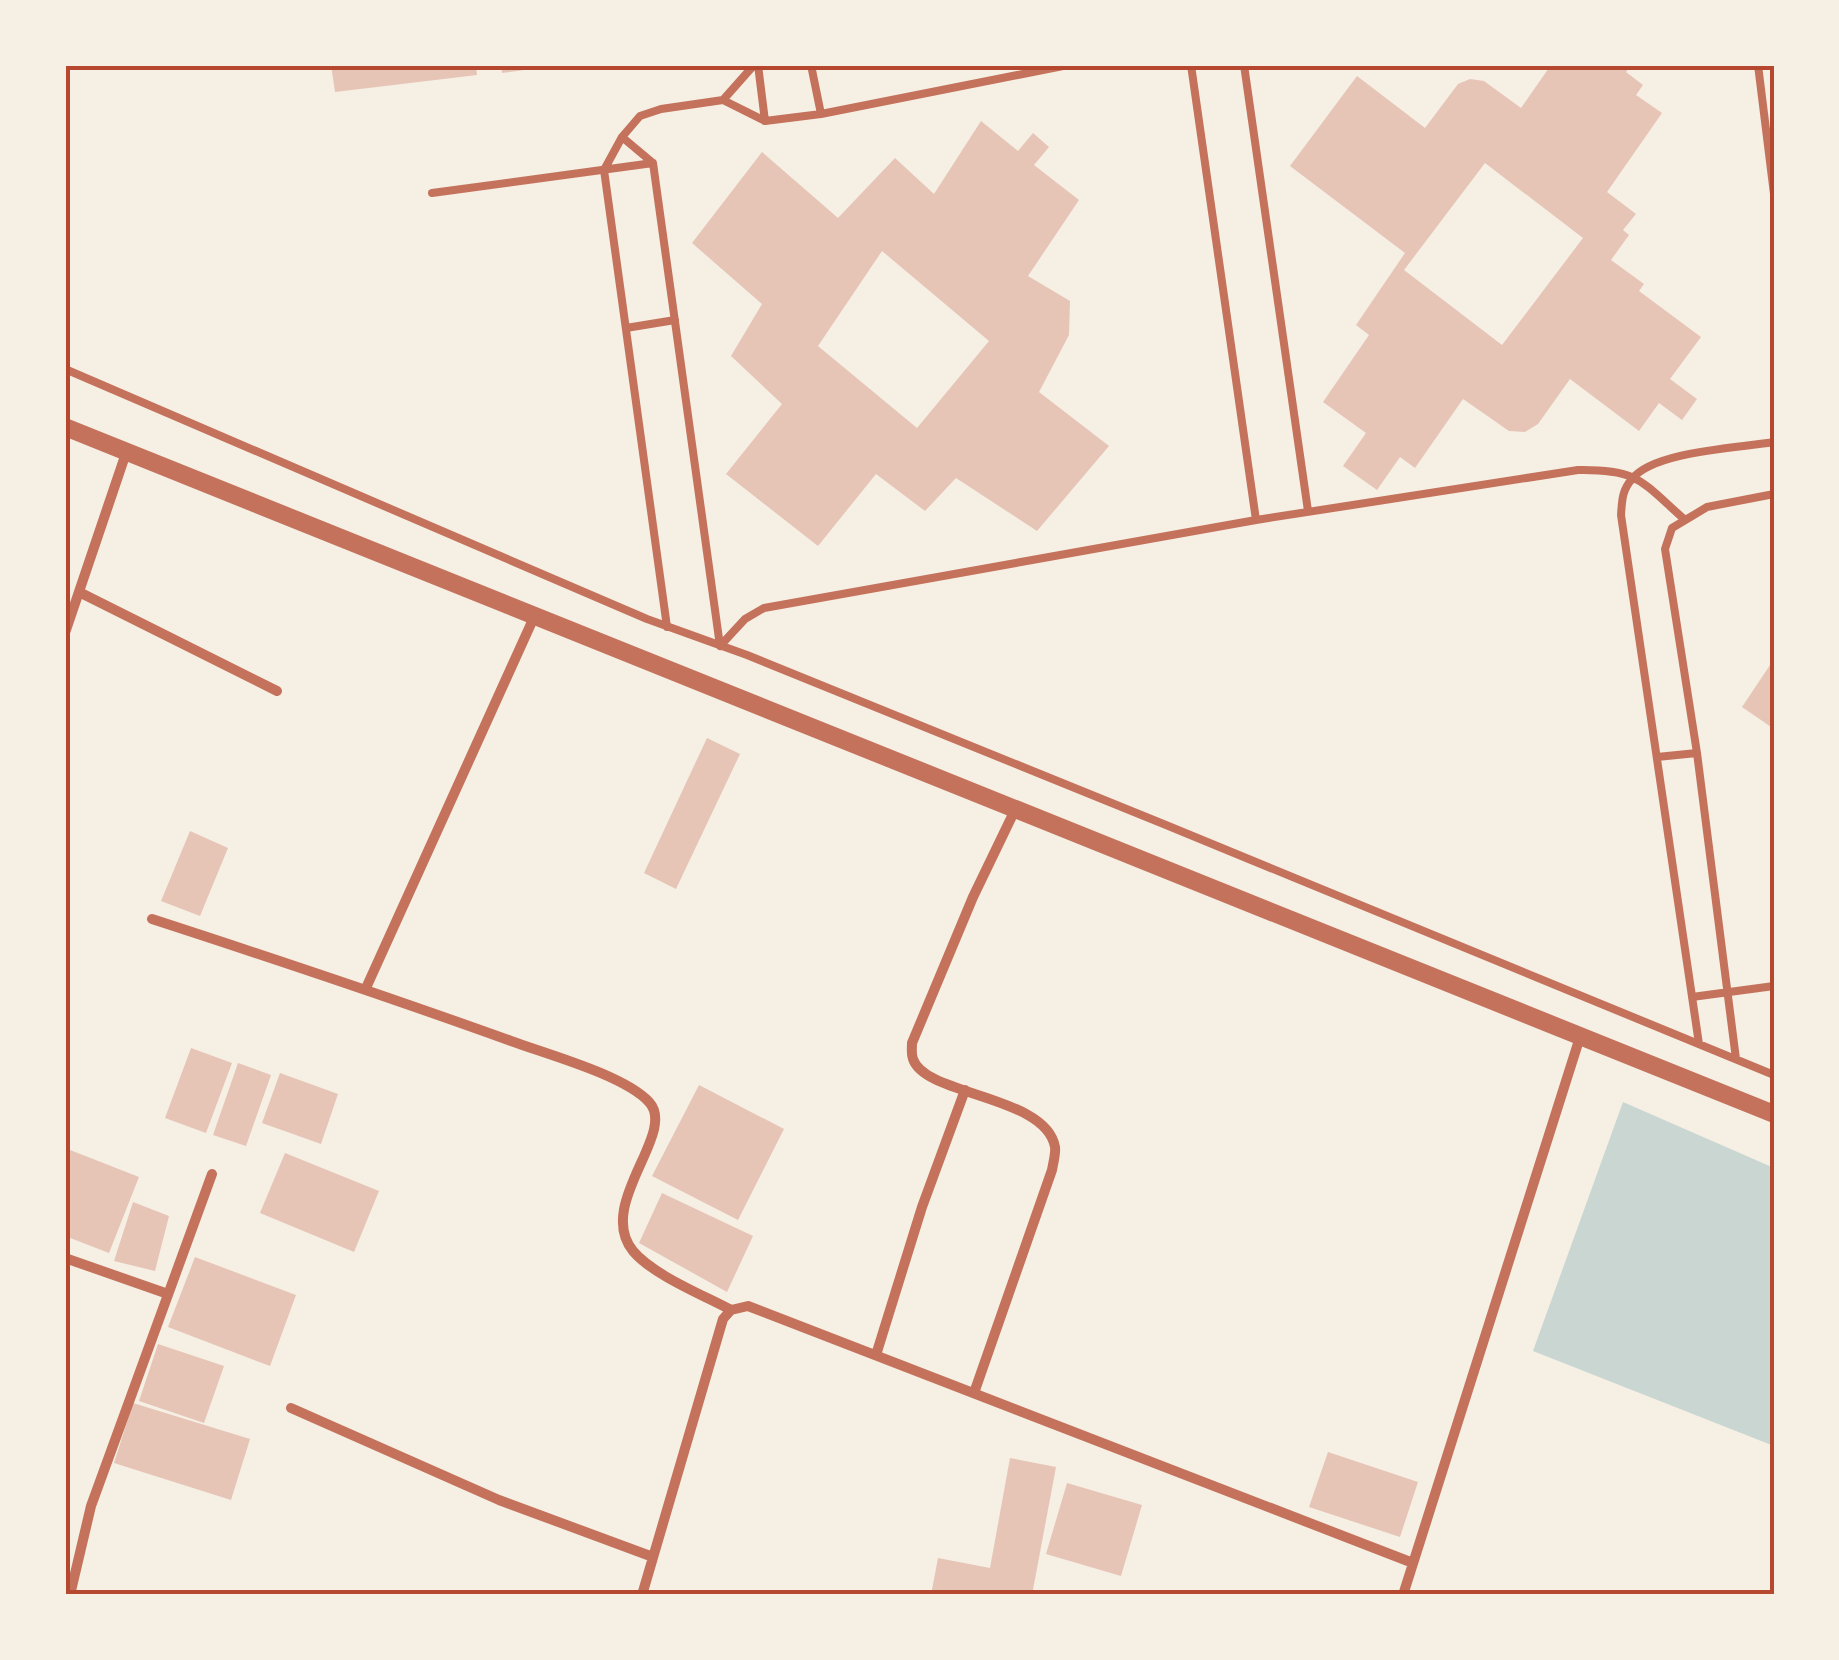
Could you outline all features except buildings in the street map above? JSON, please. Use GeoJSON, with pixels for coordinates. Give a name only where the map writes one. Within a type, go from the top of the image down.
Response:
{"type":"FeatureCollection","features":[{"type":"Feature","properties":{"kind":"street"},"geometry":{"type":"LineString","coordinates":[[65,427],[1774,1114]]}},
{"type":"Feature","properties":{"kind":"street"},"geometry":{"type":"LineString","coordinates":[[65,633],[69,607],[79,592],[126,452]]}},
{"type":"Feature","properties":{"kind":"street"},"geometry":{"type":"LineString","coordinates":[[79,592],[276,691]]}},
{"type":"Feature","properties":{"kind":"street"},"geometry":{"type":"LineString","coordinates":[[366,988],[535,614]]}},
{"type":"Feature","properties":{"kind":"street"},"geometry":{"type":"LineString","coordinates":[[974,1393],[1052,1170],[1055,1146],[1043,1124],[924,1075],[913,1060],[912,1043],[973,897],[1015,810]]}},
{"type":"Feature","properties":{"kind":"street"},"geometry":{"type":"LineString","coordinates":[[152,919],[366,988],[577,1064],[629,1088],[651,1104],[656,1120],[624,1205],[633,1250],[662,1272],[730,1310],[748,1306],[1413,1564]]}},
{"type":"Feature","properties":{"kind":"street"},"geometry":{"type":"LineString","coordinates":[[1403,1595],[1580,1038]]}},
{"type":"Feature","properties":{"kind":"street"},"geometry":{"type":"LineString","coordinates":[[876,1355],[922,1207],[965,1090]]}},
{"type":"Feature","properties":{"kind":"street"},"geometry":{"type":"LineString","coordinates":[[70,1595],[92,1506],[212,1174]]}},
{"type":"Feature","properties":{"kind":"street"},"geometry":{"type":"LineString","coordinates":[[65,1258],[168,1294]]}},
{"type":"Feature","properties":{"kind":"street"},"geometry":{"type":"LineString","coordinates":[[642,1595],[723,1320],[730,1310]]}},
{"type":"Feature","properties":{"kind":"street"},"geometry":{"type":"LineString","coordinates":[[292,1408],[498,1500],[653,1556]]}},
{"type":"Feature","properties":{"kind":"lane"},"geometry":{"type":"LineString","coordinates":[[723,100],[756,65]]}},
{"type":"Feature","properties":{"kind":"lane"},"geometry":{"type":"LineString","coordinates":[[756,65],[765,121]]}},
{"type":"Feature","properties":{"kind":"lane"},"geometry":{"type":"LineString","coordinates":[[811,65],[820,114]]}},
{"type":"Feature","properties":{"kind":"lane"},"geometry":{"type":"LineString","coordinates":[[667,626],[604,170],[622,137],[649,111],[723,100],[765,121],[820,114],[1068,65]]}},
{"type":"Feature","properties":{"kind":"lane"},"geometry":{"type":"LineString","coordinates":[[1191,65],[1256,520]]}},
{"type":"Feature","properties":{"kind":"lane"},"geometry":{"type":"LineString","coordinates":[[1244,65],[1308,512]]}},
{"type":"Feature","properties":{"kind":"lane"},"geometry":{"type":"LineString","coordinates":[[1758,65],[1774,194]]}},
{"type":"Feature","properties":{"kind":"lane"},"geometry":{"type":"LineString","coordinates":[[622,137],[653,163],[720,646]]}},
{"type":"Feature","properties":{"kind":"lane"},"geometry":{"type":"LineString","coordinates":[[432,193],[653,163]]}},
{"type":"Feature","properties":{"kind":"lane"},"geometry":{"type":"LineString","coordinates":[[626,328],[675,320]]}},
{"type":"Feature","properties":{"kind":"lane"},"geometry":{"type":"LineString","coordinates":[[65,370],[667,626],[1774,1075]]}},
{"type":"Feature","properties":{"kind":"lane"},"geometry":{"type":"LineString","coordinates":[[1699,1044],[1620,516],[1622,494],[1634,475],[1660,460],[1774,442]]}},
{"type":"Feature","properties":{"kind":"lane"},"geometry":{"type":"LineString","coordinates":[[720,646],[745,620],[764,608],[1256,520],[1578,470],[1634,475],[1684,518]]}},
{"type":"Feature","properties":{"kind":"lane"},"geometry":{"type":"LineString","coordinates":[[1736,1059],[1665,549],[1672,528],[1684,518],[1706,507],[1774,494]]}},
{"type":"Feature","properties":{"kind":"lane"},"geometry":{"type":"LineString","coordinates":[[1657,757],[1696,753]]}},
{"type":"Feature","properties":{"kind":"lane"},"geometry":{"type":"LineString","coordinates":[[1692,996],[1774,986]]}},
{"type":"Feature","properties":{"kind":"shaded area"},"geometry":{"type":"Polygon","coordinates":[[[1623,1102],[1774,1168],[1774,1446],[1533,1351],[1623,1102]]]}}]}
